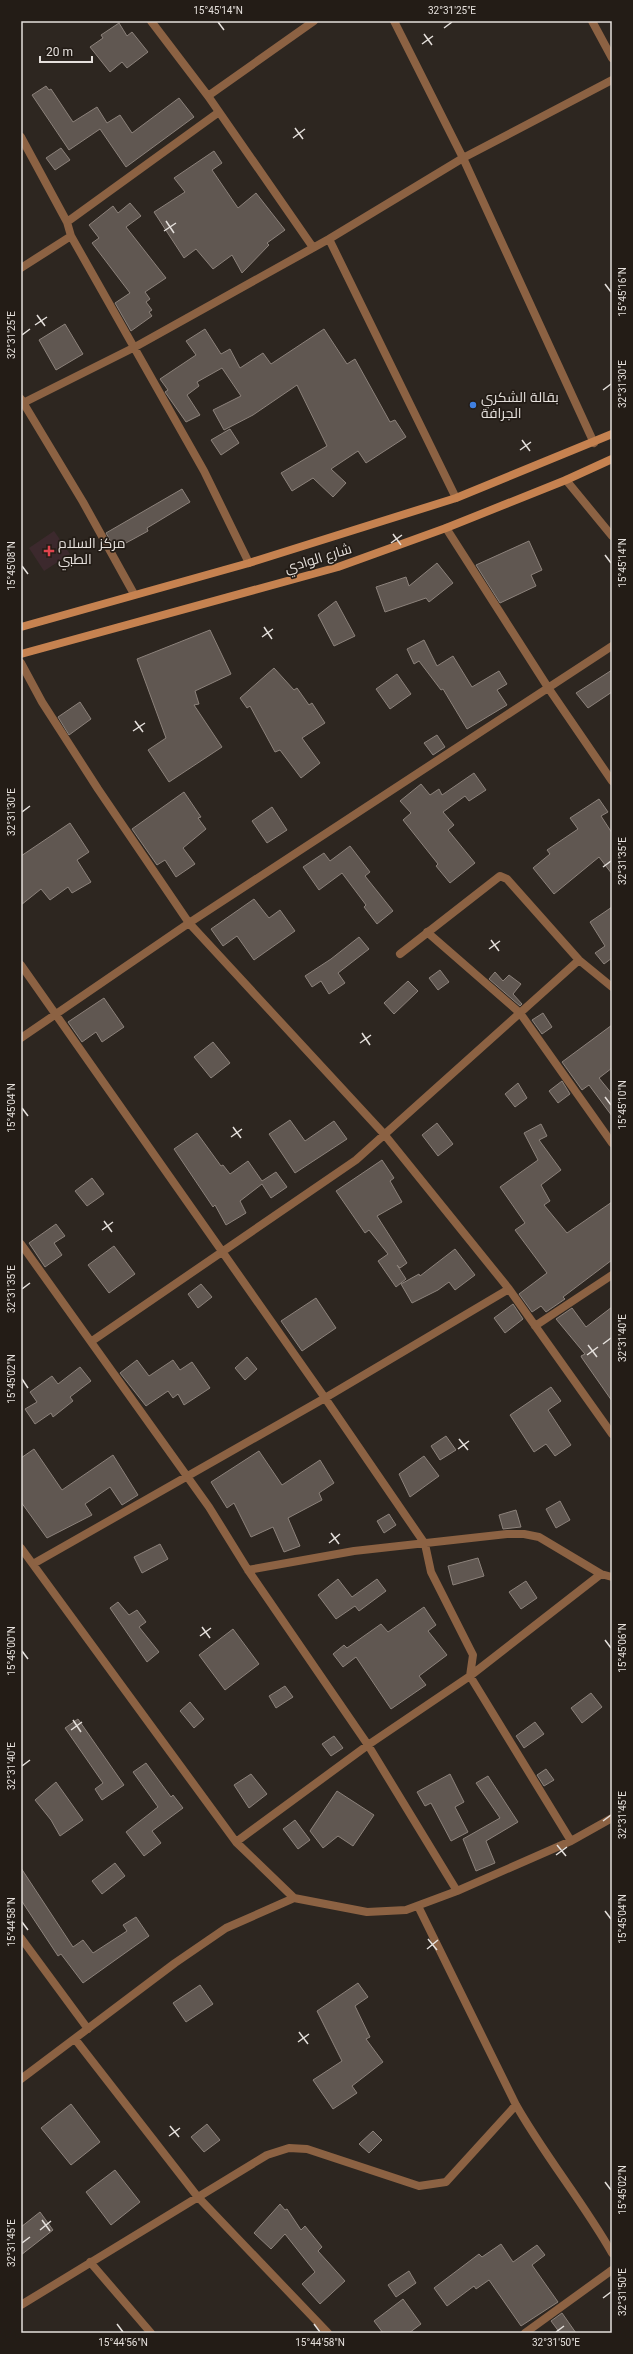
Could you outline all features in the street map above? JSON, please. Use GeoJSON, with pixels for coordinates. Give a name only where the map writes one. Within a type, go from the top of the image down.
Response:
{"type":"FeatureCollection","features":[{"type":"Feature","properties":{"kind":"main road","name":"شارع الوادي"},"geometry":{"type":"LineString","coordinates":[[21,627],[134,594],[249,563],[456,498],[594,443],[612,434]]}},
{"type":"Feature","properties":{"kind":"main road","name":"شارع الوادي"},"geometry":{"type":"LineString","coordinates":[[21,654],[338,567],[446,528],[566,480],[612,459]]}},
{"type":"Feature","properties":{"kind":"street"},"geometry":{"type":"LineString","coordinates":[[151,21],[220,112],[312,246]]}},
{"type":"Feature","properties":{"kind":"street"},"geometry":{"type":"LineString","coordinates":[[208,96],[314,21]]}},
{"type":"Feature","properties":{"kind":"street"},"geometry":{"type":"LineString","coordinates":[[394,21],[463,158],[594,443]]}},
{"type":"Feature","properties":{"kind":"street"},"geometry":{"type":"LineString","coordinates":[[592,21],[612,58]]}},
{"type":"Feature","properties":{"kind":"street"},"geometry":{"type":"LineString","coordinates":[[134,594],[83,502],[22,402],[135,347],[312,246],[329,239],[463,158],[612,80]]}},
{"type":"Feature","properties":{"kind":"street"},"geometry":{"type":"LineString","coordinates":[[67,222],[220,112]]}},
{"type":"Feature","properties":{"kind":"street"},"geometry":{"type":"LineString","coordinates":[[21,137],[67,222],[71,236],[204,471],[249,563]]}},
{"type":"Feature","properties":{"kind":"street"},"geometry":{"type":"LineString","coordinates":[[21,268],[71,236]]}},
{"type":"Feature","properties":{"kind":"street"},"geometry":{"type":"LineString","coordinates":[[329,239],[456,498]]}},
{"type":"Feature","properties":{"kind":"street"},"geometry":{"type":"LineString","coordinates":[[566,480],[612,536]]}},
{"type":"Feature","properties":{"kind":"street"},"geometry":{"type":"LineString","coordinates":[[446,528],[549,690],[612,781]]}},
{"type":"Feature","properties":{"kind":"street"},"geometry":{"type":"LineString","coordinates":[[21,1038],[189,923],[549,690],[612,646]]}},
{"type":"Feature","properties":{"kind":"street"},"geometry":{"type":"LineString","coordinates":[[21,663],[42,702],[98,789],[189,923],[384,1134],[509,1289],[612,1434]]}},
{"type":"Feature","properties":{"kind":"street"},"geometry":{"type":"LineString","coordinates":[[400,954],[500,876],[507,879],[578,960],[612,987]]}},
{"type":"Feature","properties":{"kind":"street"},"geometry":{"type":"LineString","coordinates":[[427,932],[520,1013],[612,1143]]}},
{"type":"Feature","properties":{"kind":"street"},"geometry":{"type":"LineString","coordinates":[[92,1341],[223,1253],[356,1160],[578,960]]}},
{"type":"Feature","properties":{"kind":"street"},"geometry":{"type":"LineString","coordinates":[[21,966],[54,1016],[326,1398],[424,1544],[431,1572],[472,1655],[470,1676],[570,1841]]}},
{"type":"Feature","properties":{"kind":"street"},"geometry":{"type":"LineString","coordinates":[[21,1244],[188,1477],[248,1570],[368,1745],[457,1891]]}},
{"type":"Feature","properties":{"kind":"street"},"geometry":{"type":"LineString","coordinates":[[535,1326],[612,1275]]}},
{"type":"Feature","properties":{"kind":"street"},"geometry":{"type":"LineString","coordinates":[[33,1564],[326,1398],[509,1289]]}},
{"type":"Feature","properties":{"kind":"street"},"geometry":{"type":"LineString","coordinates":[[248,1570],[354,1551],[506,1534],[524,1534],[539,1537],[601,1574],[612,1577]]}},
{"type":"Feature","properties":{"kind":"street"},"geometry":{"type":"LineString","coordinates":[[21,1548],[236,1842],[294,1898],[367,1912],[406,1910],[457,1891],[570,1841],[612,1818]]}},
{"type":"Feature","properties":{"kind":"street"},"geometry":{"type":"LineString","coordinates":[[236,1842],[368,1745],[470,1676],[601,1574]]}},
{"type":"Feature","properties":{"kind":"street"},"geometry":{"type":"LineString","coordinates":[[21,2079],[175,1963],[226,1928],[294,1898]]}},
{"type":"Feature","properties":{"kind":"street"},"geometry":{"type":"LineString","coordinates":[[418,1906],[516,2105],[532,2134],[594,2222],[612,2253]]}},
{"type":"Feature","properties":{"kind":"street"},"geometry":{"type":"LineString","coordinates":[[21,1938],[88,2029]]}},
{"type":"Feature","properties":{"kind":"street"},"geometry":{"type":"LineString","coordinates":[[75,2039],[196,2196],[328,2333]]}},
{"type":"Feature","properties":{"kind":"street"},"geometry":{"type":"LineString","coordinates":[[21,2305],[196,2196],[267,2155],[289,2148],[307,2149],[419,2186],[446,2182],[516,2105]]}},
{"type":"Feature","properties":{"kind":"street"},"geometry":{"type":"LineString","coordinates":[[90,2262],[151,2333]]}},
{"type":"Feature","properties":{"kind":"street"},"geometry":{"type":"LineString","coordinates":[[525,2333],[612,2270]]}},
{"type":"Feature","properties":{"kind":"shaded area","name":"مركز السلام الطبي"},"geometry":{"type":"Polygon","coordinates":[[[54,531],[70,554],[44,571],[29,548],[54,531]]]}},
{"type":"Feature","properties":{"kind":"building"},"geometry":{"type":"Polygon","coordinates":[[[119,23],[127,36],[132,32],[148,52],[127,68],[122,62],[110,72],[90,47],[103,38],[101,35],[119,23]]]}},
{"type":"Feature","properties":{"kind":"building"},"geometry":{"type":"Polygon","coordinates":[[[46,86],[49,90],[51,89],[73,122],[97,107],[107,123],[120,115],[132,133],[179,98],[194,117],[126,167],[100,129],[69,150],[32,95],[46,86]]]}},
{"type":"Feature","properties":{"kind":"building"},"geometry":{"type":"Polygon","coordinates":[[[61,148],[70,160],[55,170],[46,158],[61,148]]]}},
{"type":"Feature","properties":{"kind":"building"},"geometry":{"type":"Polygon","coordinates":[[[214,151],[222,163],[212,170],[238,208],[256,193],[285,230],[267,243],[269,245],[242,273],[232,255],[213,269],[196,249],[184,258],[154,212],[185,192],[174,178],[214,151]]]}},
{"type":"Feature","properties":{"kind":"building"},"geometry":{"type":"Polygon","coordinates":[[[130,203],[141,216],[126,227],[166,278],[145,292],[150,299],[146,302],[152,310],[149,312],[152,316],[131,331],[115,303],[130,293],[92,243],[99,238],[89,225],[113,206],[118,213],[130,203]]]}},
{"type":"Feature","properties":{"kind":"building"},"geometry":{"type":"Polygon","coordinates":[[[65,324],[83,354],[56,370],[39,340],[65,324]]]}},
{"type":"Feature","properties":{"kind":"building"},"geometry":{"type":"Polygon","coordinates":[[[205,329],[221,354],[230,349],[240,368],[263,353],[271,364],[324,329],[347,364],[355,359],[390,422],[395,420],[406,437],[366,463],[358,451],[331,469],[346,483],[333,497],[313,478],[292,491],[281,473],[327,446],[297,385],[253,415],[224,430],[213,410],[241,396],[222,368],[197,382],[199,386],[187,395],[200,415],[186,422],[165,392],[168,390],[160,379],[196,355],[186,341],[205,329]]]}},
{"type":"Feature","properties":{"kind":"building"},"geometry":{"type":"Polygon","coordinates":[[[230,429],[239,443],[221,455],[211,440],[230,429]]]}},
{"type":"Feature","properties":{"kind":"building"},"geometry":{"type":"Polygon","coordinates":[[[182,489],[190,502],[147,528],[148,531],[115,549],[106,533],[182,489]]]}},
{"type":"Feature","properties":{"kind":"building"},"geometry":{"type":"Polygon","coordinates":[[[529,541],[542,570],[531,575],[536,586],[500,603],[476,565],[529,541]]]}},
{"type":"Feature","properties":{"kind":"building"},"geometry":{"type":"Polygon","coordinates":[[[437,563],[453,583],[429,602],[426,598],[385,612],[376,587],[406,577],[409,586],[437,563]]]}},
{"type":"Feature","properties":{"kind":"building"},"geometry":{"type":"Polygon","coordinates":[[[336,601],[355,636],[334,646],[318,615],[336,601]]]}},
{"type":"Feature","properties":{"kind":"building"},"geometry":{"type":"Polygon","coordinates":[[[210,630],[231,674],[195,691],[199,704],[194,705],[222,747],[169,782],[148,750],[166,738],[137,659],[210,630]]]}},
{"type":"Feature","properties":{"kind":"building"},"geometry":{"type":"Polygon","coordinates":[[[424,640],[437,666],[453,656],[472,687],[499,671],[507,684],[497,690],[507,705],[467,729],[443,689],[441,690],[419,661],[414,664],[407,649],[424,640]]]}},
{"type":"Feature","properties":{"kind":"building"},"geometry":{"type":"Polygon","coordinates":[[[274,668],[294,690],[297,688],[309,705],[312,703],[325,723],[302,738],[320,763],[301,778],[280,750],[275,752],[250,706],[247,708],[240,698],[274,668]]]}},
{"type":"Feature","properties":{"kind":"building"},"geometry":{"type":"Polygon","coordinates":[[[612,670],[612,692],[588,708],[576,693],[612,670]]]}},
{"type":"Feature","properties":{"kind":"building"},"geometry":{"type":"Polygon","coordinates":[[[397,674],[411,694],[390,709],[376,689],[397,674]]]}},
{"type":"Feature","properties":{"kind":"building"},"geometry":{"type":"Polygon","coordinates":[[[80,702],[91,719],[69,735],[58,717],[80,702]]]}},
{"type":"Feature","properties":{"kind":"building"},"geometry":{"type":"Polygon","coordinates":[[[437,735],[445,747],[433,755],[424,743],[437,735]]]}},
{"type":"Feature","properties":{"kind":"building"},"geometry":{"type":"Polygon","coordinates":[[[474,773],[486,790],[469,801],[465,796],[443,812],[454,825],[448,830],[475,863],[450,883],[436,866],[438,864],[403,820],[411,813],[400,801],[421,784],[430,795],[439,789],[442,795],[474,773]]]}},
{"type":"Feature","properties":{"kind":"building"},"geometry":{"type":"Polygon","coordinates":[[[184,792],[201,817],[198,818],[206,829],[183,848],[195,864],[176,877],[165,860],[157,865],[132,829],[184,792]]]}},
{"type":"Feature","properties":{"kind":"building"},"geometry":{"type":"Polygon","coordinates":[[[599,799],[608,812],[601,816],[612,833],[612,874],[599,857],[554,894],[533,868],[550,854],[547,850],[578,829],[570,818],[599,799]]]}},
{"type":"Feature","properties":{"kind":"building"},"geometry":{"type":"Polygon","coordinates":[[[272,807],[287,830],[267,843],[252,821],[272,807]]]}},
{"type":"Feature","properties":{"kind":"building"},"geometry":{"type":"Polygon","coordinates":[[[70,823],[89,852],[77,860],[91,882],[72,893],[68,887],[50,900],[41,889],[21,905],[21,856],[70,823]]]}},
{"type":"Feature","properties":{"kind":"building"},"geometry":{"type":"Polygon","coordinates":[[[350,846],[370,872],[365,876],[393,911],[377,924],[364,907],[366,905],[342,873],[319,890],[303,867],[324,853],[330,861],[350,846]]]}},
{"type":"Feature","properties":{"kind":"building"},"geometry":{"type":"Polygon","coordinates":[[[254,899],[269,918],[280,910],[295,931],[254,960],[237,936],[223,946],[211,929],[254,899]]]}},
{"type":"Feature","properties":{"kind":"building"},"geometry":{"type":"Polygon","coordinates":[[[612,907],[612,958],[604,964],[595,953],[605,946],[590,922],[612,907]]]}},
{"type":"Feature","properties":{"kind":"building"},"geometry":{"type":"Polygon","coordinates":[[[359,937],[369,949],[338,973],[345,983],[329,994],[321,981],[312,987],[305,976],[331,959],[359,937]]]}},
{"type":"Feature","properties":{"kind":"building"},"geometry":{"type":"Polygon","coordinates":[[[440,970],[449,982],[438,990],[429,978],[440,970]]]}},
{"type":"Feature","properties":{"kind":"building"},"geometry":{"type":"Polygon","coordinates":[[[495,972],[503,981],[509,975],[521,984],[513,994],[522,1004],[520,1006],[489,979],[495,972]]]}},
{"type":"Feature","properties":{"kind":"building"},"geometry":{"type":"Polygon","coordinates":[[[408,981],[418,991],[394,1014],[384,1003],[408,981]]]}},
{"type":"Feature","properties":{"kind":"building"},"geometry":{"type":"Polygon","coordinates":[[[104,998],[124,1027],[102,1042],[96,1032],[82,1042],[68,1022],[104,998]]]}},
{"type":"Feature","properties":{"kind":"building"},"geometry":{"type":"Polygon","coordinates":[[[543,1013],[552,1027],[542,1034],[532,1020],[543,1013]]]}},
{"type":"Feature","properties":{"kind":"building"},"geometry":{"type":"Polygon","coordinates":[[[612,1025],[612,1068],[599,1078],[612,1094],[612,1116],[589,1085],[582,1090],[562,1062],[612,1025]]]}},
{"type":"Feature","properties":{"kind":"building"},"geometry":{"type":"Polygon","coordinates":[[[213,1042],[230,1063],[211,1078],[194,1057],[213,1042]]]}},
{"type":"Feature","properties":{"kind":"building"},"geometry":{"type":"Polygon","coordinates":[[[562,1081],[570,1094],[558,1103],[549,1091],[562,1081]]]}},
{"type":"Feature","properties":{"kind":"building"},"geometry":{"type":"Polygon","coordinates":[[[518,1083],[527,1098],[515,1107],[505,1094],[518,1083]]]}},
{"type":"Feature","properties":{"kind":"building"},"geometry":{"type":"Polygon","coordinates":[[[290,1120],[305,1141],[334,1121],[347,1139],[295,1173],[269,1134],[290,1120]]]}},
{"type":"Feature","properties":{"kind":"building"},"geometry":{"type":"Polygon","coordinates":[[[437,1123],[453,1144],[438,1156],[422,1135],[437,1123]]]}},
{"type":"Feature","properties":{"kind":"building"},"geometry":{"type":"Polygon","coordinates":[[[541,1124],[547,1136],[539,1140],[561,1170],[541,1185],[550,1201],[544,1205],[567,1233],[612,1202],[612,1260],[563,1297],[565,1299],[546,1312],[541,1306],[532,1312],[519,1294],[547,1273],[515,1230],[525,1223],[500,1187],[538,1160],[524,1133],[541,1124]]]}},
{"type":"Feature","properties":{"kind":"building"},"geometry":{"type":"Polygon","coordinates":[[[197,1133],[221,1166],[223,1165],[230,1174],[248,1161],[262,1181],[276,1172],[287,1187],[271,1198],[262,1184],[240,1201],[246,1213],[226,1225],[215,1205],[213,1207],[174,1149],[197,1133]]]}},
{"type":"Feature","properties":{"kind":"building"},"geometry":{"type":"Polygon","coordinates":[[[382,1160],[394,1178],[390,1181],[402,1202],[377,1216],[407,1263],[400,1268],[397,1265],[406,1279],[396,1287],[378,1261],[388,1254],[369,1230],[365,1233],[336,1191],[382,1160]]]}},
{"type":"Feature","properties":{"kind":"building"},"geometry":{"type":"Polygon","coordinates":[[[92,1178],[104,1194],[87,1206],[75,1191],[92,1178]]]}},
{"type":"Feature","properties":{"kind":"building"},"geometry":{"type":"Polygon","coordinates":[[[56,1224],[65,1236],[54,1243],[62,1255],[45,1267],[29,1243],[56,1224]]]}},
{"type":"Feature","properties":{"kind":"building"},"geometry":{"type":"Polygon","coordinates":[[[114,1246],[135,1274],[109,1293],[88,1265],[114,1246]]]}},
{"type":"Feature","properties":{"kind":"building"},"geometry":{"type":"Polygon","coordinates":[[[455,1249],[475,1275],[455,1290],[449,1282],[438,1290],[412,1303],[401,1284],[419,1274],[420,1276],[455,1249]]]}},
{"type":"Feature","properties":{"kind":"building"},"geometry":{"type":"Polygon","coordinates":[[[201,1284],[212,1297],[198,1308],[188,1294],[201,1284]]]}},
{"type":"Feature","properties":{"kind":"building"},"geometry":{"type":"Polygon","coordinates":[[[316,1298],[336,1328],[302,1351],[281,1321],[316,1298]]]}},
{"type":"Feature","properties":{"kind":"building"},"geometry":{"type":"Polygon","coordinates":[[[513,1304],[523,1319],[505,1333],[494,1318],[513,1304]]]}},
{"type":"Feature","properties":{"kind":"building"},"geometry":{"type":"Polygon","coordinates":[[[612,1307],[612,1401],[582,1358],[581,1356],[585,1354],[556,1319],[572,1308],[586,1327],[612,1307]]]}},
{"type":"Feature","properties":{"kind":"building"},"geometry":{"type":"Polygon","coordinates":[[[247,1357],[257,1369],[245,1380],[235,1368],[247,1357]]]}},
{"type":"Feature","properties":{"kind":"building"},"geometry":{"type":"Polygon","coordinates":[[[137,1360],[149,1376],[173,1360],[180,1370],[192,1362],[210,1388],[184,1405],[178,1394],[173,1398],[168,1391],[146,1406],[120,1373],[137,1360]]]}},
{"type":"Feature","properties":{"kind":"building"},"geometry":{"type":"Polygon","coordinates":[[[80,1367],[91,1381],[70,1397],[73,1401],[53,1417],[51,1413],[35,1424],[25,1409],[37,1402],[30,1392],[52,1376],[58,1384],[80,1367]]]}},
{"type":"Feature","properties":{"kind":"building"},"geometry":{"type":"Polygon","coordinates":[[[551,1387],[561,1401],[548,1410],[571,1445],[555,1456],[546,1444],[534,1452],[510,1415],[551,1387]]]}},
{"type":"Feature","properties":{"kind":"building"},"geometry":{"type":"Polygon","coordinates":[[[446,1436],[456,1450],[440,1460],[431,1446],[446,1436]]]}},
{"type":"Feature","properties":{"kind":"building"},"geometry":{"type":"Polygon","coordinates":[[[34,1449],[62,1490],[113,1455],[138,1495],[122,1505],[110,1487],[85,1504],[92,1515],[47,1538],[21,1502],[21,1458],[34,1449]]]}},
{"type":"Feature","properties":{"kind":"building"},"geometry":{"type":"Polygon","coordinates":[[[259,1451],[282,1485],[320,1460],[334,1483],[319,1493],[322,1500],[288,1518],[300,1546],[284,1552],[273,1527],[251,1537],[234,1503],[227,1508],[211,1482],[259,1451]]]}},
{"type":"Feature","properties":{"kind":"building"},"geometry":{"type":"Polygon","coordinates":[[[424,1456],[439,1476],[410,1497],[399,1474],[424,1456]]]}},
{"type":"Feature","properties":{"kind":"building"},"geometry":{"type":"Polygon","coordinates":[[[560,1501],[570,1520],[556,1528],[546,1509],[560,1501]]]}},
{"type":"Feature","properties":{"kind":"building"},"geometry":{"type":"Polygon","coordinates":[[[516,1510],[521,1527],[503,1529],[499,1515],[516,1510]]]}},
{"type":"Feature","properties":{"kind":"building"},"geometry":{"type":"Polygon","coordinates":[[[389,1514],[396,1525],[384,1533],[377,1521],[389,1514]]]}},
{"type":"Feature","properties":{"kind":"building"},"geometry":{"type":"Polygon","coordinates":[[[160,1544],[168,1559],[142,1573],[134,1557],[160,1544]]]}},
{"type":"Feature","properties":{"kind":"building"},"geometry":{"type":"Polygon","coordinates":[[[478,1558],[484,1576],[453,1585],[448,1566],[478,1558]]]}},
{"type":"Feature","properties":{"kind":"building"},"geometry":{"type":"Polygon","coordinates":[[[338,1579],[352,1597],[377,1579],[386,1591],[359,1611],[355,1606],[336,1619],[318,1595],[338,1579]]]}},
{"type":"Feature","properties":{"kind":"building"},"geometry":{"type":"Polygon","coordinates":[[[526,1581],[537,1598],[521,1609],[509,1592],[526,1581]]]}},
{"type":"Feature","properties":{"kind":"building"},"geometry":{"type":"Polygon","coordinates":[[[118,1602],[129,1615],[137,1610],[146,1622],[139,1627],[159,1652],[147,1662],[110,1608],[118,1602]]]}},
{"type":"Feature","properties":{"kind":"building"},"geometry":{"type":"Polygon","coordinates":[[[424,1607],[436,1625],[428,1631],[447,1655],[419,1676],[426,1685],[391,1709],[356,1657],[343,1667],[333,1654],[344,1645],[347,1648],[381,1624],[388,1632],[424,1607]]]}},
{"type":"Feature","properties":{"kind":"building"},"geometry":{"type":"Polygon","coordinates":[[[233,1629],[259,1664],[225,1690],[199,1655],[233,1629]]]}},
{"type":"Feature","properties":{"kind":"building"},"geometry":{"type":"Polygon","coordinates":[[[285,1686],[293,1697],[276,1708],[269,1696],[285,1686]]]}},
{"type":"Feature","properties":{"kind":"building"},"geometry":{"type":"Polygon","coordinates":[[[591,1693],[602,1707],[582,1723],[571,1708],[591,1693]]]}},
{"type":"Feature","properties":{"kind":"building"},"geometry":{"type":"Polygon","coordinates":[[[190,1702],[204,1719],[194,1728],[180,1711],[190,1702]]]}},
{"type":"Feature","properties":{"kind":"building"},"geometry":{"type":"Polygon","coordinates":[[[78,1719],[124,1785],[102,1800],[95,1789],[103,1783],[65,1728],[78,1719]]]}},
{"type":"Feature","properties":{"kind":"building"},"geometry":{"type":"Polygon","coordinates":[[[535,1722],[544,1734],[524,1748],[516,1736],[535,1722]]]}},
{"type":"Feature","properties":{"kind":"building"},"geometry":{"type":"Polygon","coordinates":[[[334,1736],[343,1748],[331,1756],[322,1744],[334,1736]]]}},
{"type":"Feature","properties":{"kind":"building"},"geometry":{"type":"Polygon","coordinates":[[[146,1763],[171,1797],[173,1795],[183,1808],[152,1831],[161,1843],[144,1856],[126,1832],[158,1807],[133,1772],[146,1763]]]}},
{"type":"Feature","properties":{"kind":"building"},"geometry":{"type":"Polygon","coordinates":[[[546,1769],[554,1780],[544,1786],[537,1775],[546,1769]]]}},
{"type":"Feature","properties":{"kind":"building"},"geometry":{"type":"Polygon","coordinates":[[[251,1774],[267,1794],[249,1808],[234,1785],[251,1774]]]}},
{"type":"Feature","properties":{"kind":"building"},"geometry":{"type":"Polygon","coordinates":[[[450,1774],[464,1802],[455,1807],[468,1832],[451,1841],[431,1803],[425,1806],[417,1792],[450,1774]]]}},
{"type":"Feature","properties":{"kind":"building"},"geometry":{"type":"Polygon","coordinates":[[[488,1776],[518,1822],[486,1841],[495,1863],[476,1871],[463,1839],[500,1818],[476,1783],[488,1776]]]}},
{"type":"Feature","properties":{"kind":"building"},"geometry":{"type":"Polygon","coordinates":[[[56,1782],[83,1820],[60,1836],[51,1820],[35,1800],[56,1782]]]}},
{"type":"Feature","properties":{"kind":"building"},"geometry":{"type":"Polygon","coordinates":[[[337,1791],[374,1815],[353,1846],[338,1836],[323,1848],[310,1831],[337,1791]]]}},
{"type":"Feature","properties":{"kind":"building"},"geometry":{"type":"Polygon","coordinates":[[[295,1820],[310,1840],[298,1849],[283,1829],[295,1820]]]}},
{"type":"Feature","properties":{"kind":"building"},"geometry":{"type":"Polygon","coordinates":[[[115,1863],[125,1876],[102,1894],[92,1881],[115,1863]]]}},
{"type":"Feature","properties":{"kind":"building"},"geometry":{"type":"Polygon","coordinates":[[[21,1868],[73,1947],[83,1940],[93,1953],[127,1931],[123,1925],[136,1917],[149,1936],[83,1983],[61,1954],[58,1956],[21,1900],[21,1868]]]}},
{"type":"Feature","properties":{"kind":"building"},"geometry":{"type":"Polygon","coordinates":[[[358,1983],[368,1997],[355,2006],[370,2037],[366,2039],[383,2062],[352,2086],[357,2093],[333,2109],[313,2080],[342,2061],[317,2011],[358,1983]]]}},
{"type":"Feature","properties":{"kind":"building"},"geometry":{"type":"Polygon","coordinates":[[[200,1985],[213,2004],[186,2022],[173,2003],[200,1985]]]}},
{"type":"Feature","properties":{"kind":"building"},"geometry":{"type":"Polygon","coordinates":[[[71,2104],[100,2142],[71,2165],[41,2128],[71,2104]]]}},
{"type":"Feature","properties":{"kind":"building"},"geometry":{"type":"Polygon","coordinates":[[[207,2124],[220,2140],[204,2152],[191,2137],[207,2124]]]}},
{"type":"Feature","properties":{"kind":"building"},"geometry":{"type":"Polygon","coordinates":[[[373,2131],[382,2140],[369,2153],[359,2144],[373,2131]]]}},
{"type":"Feature","properties":{"kind":"building"},"geometry":{"type":"Polygon","coordinates":[[[115,2170],[140,2202],[111,2225],[86,2192],[115,2170]]]}},
{"type":"Feature","properties":{"kind":"building"},"geometry":{"type":"Polygon","coordinates":[[[280,2204],[285,2210],[287,2209],[301,2230],[305,2226],[322,2247],[318,2251],[345,2281],[320,2304],[302,2284],[315,2272],[285,2234],[271,2249],[254,2233],[280,2204]]]}},
{"type":"Feature","properties":{"kind":"building"},"geometry":{"type":"Polygon","coordinates":[[[40,2212],[53,2230],[21,2255],[21,2227],[40,2212]]]}},
{"type":"Feature","properties":{"kind":"building"},"geometry":{"type":"Polygon","coordinates":[[[501,2244],[513,2262],[537,2245],[545,2255],[532,2265],[558,2302],[521,2326],[489,2280],[476,2289],[474,2286],[447,2306],[434,2288],[479,2254],[482,2257],[501,2244]]]}},
{"type":"Feature","properties":{"kind":"building"},"geometry":{"type":"Polygon","coordinates":[[[409,2271],[416,2283],[396,2297],[388,2285],[409,2271]]]}},
{"type":"Feature","properties":{"kind":"building"},"geometry":{"type":"Polygon","coordinates":[[[403,2299],[421,2324],[409,2333],[383,2333],[374,2321],[403,2299]]]}},
{"type":"Feature","properties":{"kind":"building"},"geometry":{"type":"Polygon","coordinates":[[[562,2313],[576,2333],[560,2333],[551,2321],[562,2313]]]}},
{"type":"Feature","properties":{"kind":"place","name":"بقالة الشكري الجرافة"},"geometry":{"type":"Point","coordinates":[473,405]}},
{"type":"Feature","properties":{"kind":"place","name":"مركز السلام الطبي"},"geometry":{"type":"Point","coordinates":[49,551]}}]}
